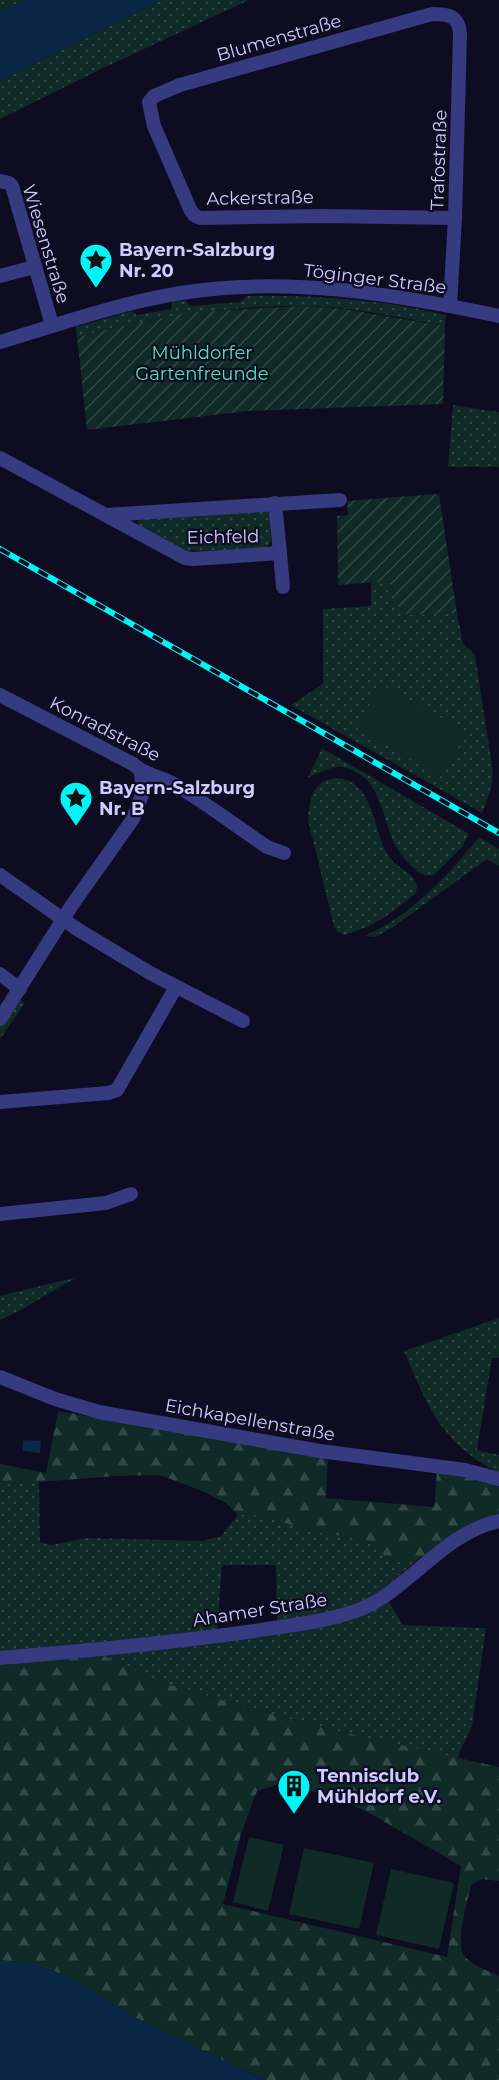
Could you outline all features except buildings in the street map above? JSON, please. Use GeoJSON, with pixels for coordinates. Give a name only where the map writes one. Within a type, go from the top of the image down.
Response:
{"type":"FeatureCollection","features":[{"type":"Feature","properties":{"kind":"street","name":"Blumenstraße"},"geometry":{"type":"LineString","coordinates":[[151,98],[180,85],[432,14],[453,16]]}},
{"type":"Feature","properties":{"kind":"street","name":"Trafostraße"},"geometry":{"type":"LineString","coordinates":[[450,306],[460,34],[460,26],[453,16]]}},
{"type":"Feature","properties":{"kind":"street","name":"Ackerstraße"},"geometry":{"type":"LineString","coordinates":[[151,98],[148,106],[154,126],[190,209],[200,218],[323,216],[455,218]]}},
{"type":"Feature","properties":{"kind":"street","name":"Wiesenstraße"},"geometry":{"type":"LineString","coordinates":[[0,181],[12,186],[52,325]]}},
{"type":"Feature","properties":{"kind":"street"},"geometry":{"type":"LineString","coordinates":[[0,276],[34,267]]}},
{"type":"Feature","properties":{"kind":"street","name":"Töginger Straße"},"geometry":{"type":"LineString","coordinates":[[0,342],[135,302],[192,291],[231,288],[332,289],[395,296],[499,316]]}},
{"type":"Feature","properties":{"kind":"street","name":"Eichfeld"},"geometry":{"type":"LineString","coordinates":[[0,458],[185,558],[280,553]]}},
{"type":"Feature","properties":{"kind":"street","name":"Eichfeld"},"geometry":{"type":"LineString","coordinates":[[106,515],[340,500]]}},
{"type":"Feature","properties":{"kind":"street","name":"Eichfeld"},"geometry":{"type":"LineString","coordinates":[[275,503],[282,587]]}},
{"type":"Feature","properties":{"kind":"street","name":"Konradstraße"},"geometry":{"type":"LineString","coordinates":[[0,695],[133,764],[141,772],[173,784],[267,847],[284,853]]}},
{"type":"Feature","properties":{"kind":"street"},"geometry":{"type":"LineString","coordinates":[[0,1019],[64,919],[133,819],[143,792],[141,772]]}},
{"type":"Feature","properties":{"kind":"street"},"geometry":{"type":"LineString","coordinates":[[0,875],[141,968],[243,1021]]}},
{"type":"Feature","properties":{"kind":"street"},"geometry":{"type":"LineString","coordinates":[[0,974],[20,989]]}},
{"type":"Feature","properties":{"kind":"street"},"geometry":{"type":"LineString","coordinates":[[0,1102],[108,1093],[117,1090],[176,987]]}},
{"type":"Feature","properties":{"kind":"street"},"geometry":{"type":"LineString","coordinates":[[0,1214],[106,1203],[131,1194]]}},
{"type":"Feature","properties":{"kind":"street","name":"Eichkapellenstraße"},"geometry":{"type":"LineString","coordinates":[[0,1377],[55,1399],[99,1412],[320,1451],[465,1470],[499,1479]]}},
{"type":"Feature","properties":{"kind":"street","name":"Ahamer Straße"},"geometry":{"type":"LineString","coordinates":[[0,1658],[203,1638],[321,1621],[347,1614],[375,1602],[453,1543],[481,1527],[499,1521]]}},
{"type":"Feature","properties":{"kind":"green space"},"geometry":{"type":"Polygon","coordinates":[[[0,0],[24,0],[0,12],[0,0]]]}},
{"type":"Feature","properties":{"kind":"green space"},"geometry":{"type":"Polygon","coordinates":[[[162,0],[249,0],[0,119],[0,81],[162,0]]]}},
{"type":"Feature","properties":{"kind":"green space"},"geometry":{"type":"Polygon","coordinates":[[[247,296],[322,297],[397,305],[446,315],[445,326],[337,308],[300,306],[243,308],[187,314],[77,337],[76,327],[131,311],[137,315],[171,309],[172,302],[185,300],[190,306],[240,302],[247,296]]]}},
{"type":"Feature","properties":{"kind":"green space","name":"Mühldorfer Gartenfreunde"},"geometry":{"type":"Polygon","coordinates":[[[301,306],[344,309],[445,326],[443,404],[248,411],[87,430],[77,337],[192,312],[301,306]]]}},
{"type":"Feature","properties":{"kind":"green space"},"geometry":{"type":"Polygon","coordinates":[[[453,405],[499,412],[499,467],[448,467],[453,405]]]}},
{"type":"Feature","properties":{"kind":"green space"},"geometry":{"type":"Polygon","coordinates":[[[439,495],[457,613],[407,615],[399,607],[389,581],[338,585],[337,516],[348,515],[347,501],[439,495]]]}},
{"type":"Feature","properties":{"kind":"green space"},"geometry":{"type":"Polygon","coordinates":[[[269,511],[271,542],[265,549],[186,551],[142,528],[138,523],[140,517],[269,511]]]}},
{"type":"Feature","properties":{"kind":"green space"},"geometry":{"type":"Polygon","coordinates":[[[389,581],[399,607],[407,615],[457,613],[463,644],[475,655],[493,772],[491,788],[482,813],[291,705],[323,684],[323,609],[371,606],[371,582],[389,581]]]}},
{"type":"Feature","properties":{"kind":"green space"},"geometry":{"type":"Polygon","coordinates":[[[381,684],[467,732],[442,777],[356,728],[381,684]]]}},
{"type":"Feature","properties":{"kind":"green space"},"geometry":{"type":"Polygon","coordinates":[[[322,748],[469,834],[461,848],[435,874],[427,876],[420,873],[404,859],[397,848],[377,795],[365,778],[343,767],[330,768],[308,777],[322,748]]]}},
{"type":"Feature","properties":{"kind":"green space"},"geometry":{"type":"Polygon","coordinates":[[[336,778],[349,781],[359,788],[371,810],[384,848],[390,858],[412,877],[417,887],[416,893],[391,913],[374,923],[344,935],[334,926],[308,820],[311,798],[317,787],[322,782],[336,778]]]}},
{"type":"Feature","properties":{"kind":"green space"},"geometry":{"type":"Polygon","coordinates":[[[479,837],[499,849],[499,866],[487,859],[393,927],[375,937],[365,936],[394,920],[418,902],[450,871],[479,837]]]}},
{"type":"Feature","properties":{"kind":"green space"},"geometry":{"type":"Polygon","coordinates":[[[18,999],[25,1003],[0,1039],[0,1025],[18,999]]]}},
{"type":"Feature","properties":{"kind":"green space"},"geometry":{"type":"Polygon","coordinates":[[[77,1277],[21,1310],[0,1320],[0,1296],[77,1277]]]}},
{"type":"Feature","properties":{"kind":"green space"},"geometry":{"type":"Polygon","coordinates":[[[499,1318],[499,1358],[492,1358],[477,1450],[499,1455],[499,1473],[463,1449],[439,1422],[429,1406],[404,1351],[499,1318]]]}},
{"type":"Feature","properties":{"kind":"green space"},"geometry":{"type":"Polygon","coordinates":[[[58,1411],[328,1457],[326,1498],[434,1507],[437,1470],[499,1483],[499,1514],[479,1521],[417,1560],[397,1562],[390,1560],[370,1544],[352,1537],[325,1534],[252,1514],[238,1515],[226,1503],[160,1475],[0,1485],[0,1464],[46,1473],[58,1411]]]}},
{"type":"Feature","properties":{"kind":"green space"},"geometry":{"type":"Polygon","coordinates":[[[39,1481],[40,1542],[51,1545],[86,1538],[202,1541],[221,1536],[238,1515],[252,1514],[325,1534],[352,1537],[370,1544],[390,1560],[397,1562],[417,1560],[392,1582],[354,1606],[322,1615],[277,1621],[276,1565],[222,1565],[217,1631],[0,1653],[0,1485],[39,1481]]]}},
{"type":"Feature","properties":{"kind":"green space"},"geometry":{"type":"Polygon","coordinates":[[[388,1600],[403,1625],[486,1628],[472,1726],[457,1758],[248,1708],[157,1681],[102,1655],[362,1614],[381,1607],[388,1600]]]}},
{"type":"Feature","properties":{"kind":"green space"},"geometry":{"type":"Polygon","coordinates":[[[102,1655],[157,1681],[248,1708],[329,1729],[499,1767],[499,1881],[482,1879],[471,1885],[462,1923],[461,1943],[462,1952],[469,1961],[499,1976],[499,2080],[264,2080],[134,2017],[66,1975],[37,1966],[0,1960],[0,1664],[102,1655]],[[280,1784],[257,1791],[241,1834],[223,1904],[447,1957],[461,1866],[364,1810],[323,1794],[280,1784]]]}},
{"type":"Feature","properties":{"kind":"green space"},"geometry":{"type":"Polygon","coordinates":[[[249,1837],[284,1845],[268,1911],[233,1902],[249,1837]]]}},
{"type":"Feature","properties":{"kind":"green space"},"geometry":{"type":"Polygon","coordinates":[[[304,1848],[374,1863],[359,1929],[289,1914],[304,1848]]]}},
{"type":"Feature","properties":{"kind":"green space"},"geometry":{"type":"Polygon","coordinates":[[[391,1869],[454,1883],[439,1949],[376,1935],[391,1869]]]}},
{"type":"Feature","properties":{"kind":"water"},"geometry":{"type":"Polygon","coordinates":[[[24,0],[162,0],[0,81],[0,12],[24,0]]]}},
{"type":"Feature","properties":{"kind":"water"},"geometry":{"type":"Polygon","coordinates":[[[23,1440],[41,1441],[40,1453],[22,1451],[23,1440]]]}},
{"type":"Feature","properties":{"kind":"water"},"geometry":{"type":"Polygon","coordinates":[[[0,1960],[37,1966],[66,1975],[134,2017],[264,2080],[0,2080],[0,1960]]]}},
{"type":"Feature","properties":{"kind":"railway"},"geometry":{"type":"LineString","coordinates":[[0,549],[499,833]]}},
{"type":"Feature","properties":{"kind":"place","name":"Bayern-Salzburg Nr. 20"},"geometry":{"type":"Point","coordinates":[96,289]}},
{"type":"Feature","properties":{"kind":"place","name":"Bayern-Salzburg Nr. B"},"geometry":{"type":"Point","coordinates":[76,827]}},
{"type":"Feature","properties":{"kind":"place","name":"Tennisclub Mühldorf e.V."},"geometry":{"type":"Point","coordinates":[294,1815]}}]}
